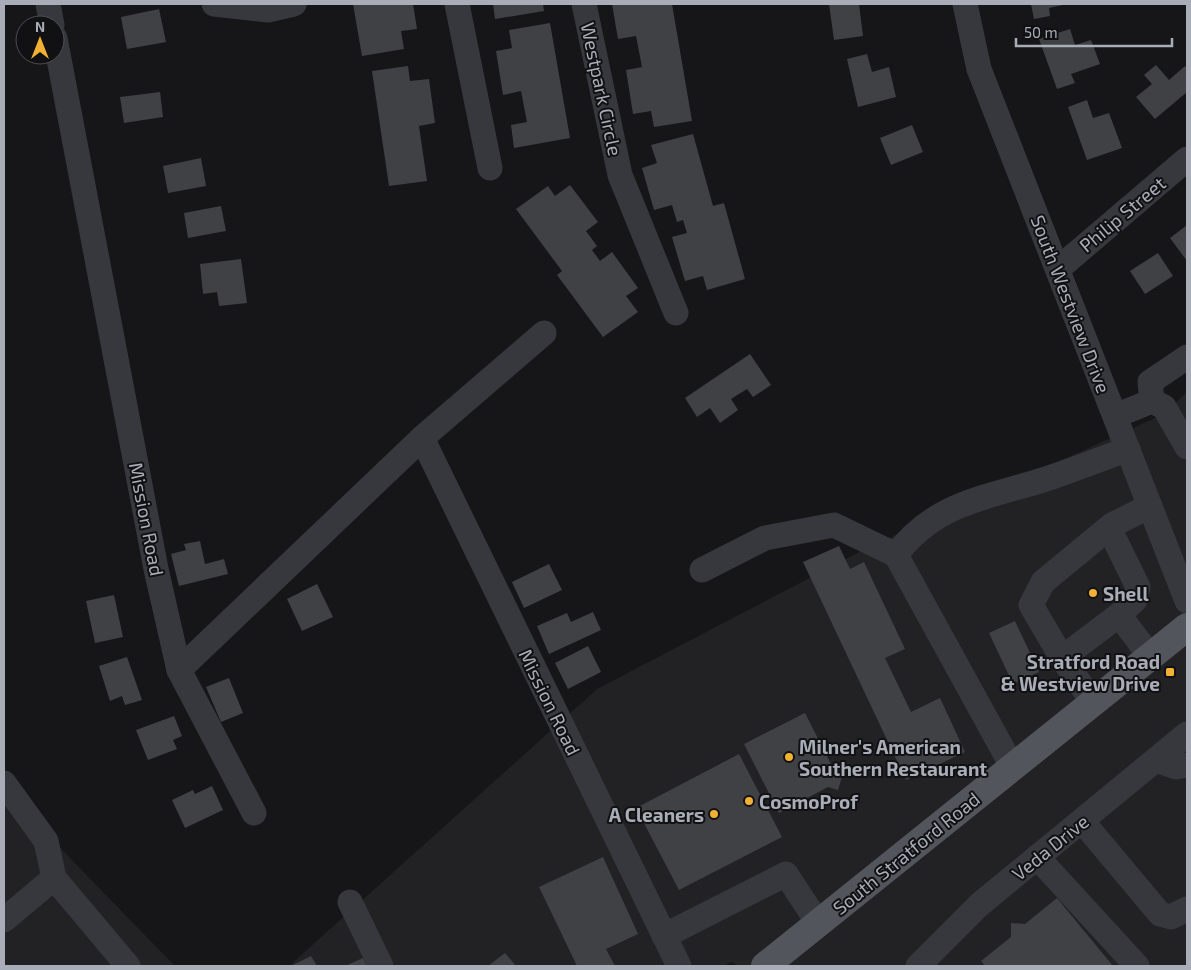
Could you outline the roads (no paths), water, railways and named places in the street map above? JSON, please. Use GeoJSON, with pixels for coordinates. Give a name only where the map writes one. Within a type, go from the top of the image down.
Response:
{"type":"FeatureCollection","features":[{"type":"Feature","properties":{"kind":"main road","name":"South Stratford Road"},"geometry":{"type":"LineString","coordinates":[[765,966],[1187,627]]}},
{"type":"Feature","properties":{"kind":"street"},"geometry":{"type":"LineString","coordinates":[[214,4],[268,10],[294,4]]}},
{"type":"Feature","properties":{"kind":"street"},"geometry":{"type":"LineString","coordinates":[[457,4],[490,168]]}},
{"type":"Feature","properties":{"kind":"street","name":"Westpark Circle"},"geometry":{"type":"LineString","coordinates":[[584,4],[620,175],[676,313]]}},
{"type":"Feature","properties":{"kind":"street","name":"South Westview Drive"},"geometry":{"type":"LineString","coordinates":[[965,4],[979,68],[1187,601]]}},
{"type":"Feature","properties":{"kind":"street","name":"Mission Road"},"geometry":{"type":"LineString","coordinates":[[60,65],[156,569],[179,670],[254,813]]}},
{"type":"Feature","properties":{"kind":"street","name":"Philip Street"},"geometry":{"type":"LineString","coordinates":[[1058,268],[1187,159]]}},
{"type":"Feature","properties":{"kind":"street"},"geometry":{"type":"LineString","coordinates":[[179,670],[422,438],[544,333]]}},
{"type":"Feature","properties":{"kind":"street"},"geometry":{"type":"LineString","coordinates":[[1152,401],[1150,382],[1187,357]]}},
{"type":"Feature","properties":{"kind":"street"},"geometry":{"type":"LineString","coordinates":[[1115,416],[1152,401],[1164,407],[1187,447]]}},
{"type":"Feature","properties":{"kind":"street","name":"Mission Road"},"geometry":{"type":"LineString","coordinates":[[422,438],[679,966]]}},
{"type":"Feature","properties":{"kind":"street"},"geometry":{"type":"LineString","coordinates":[[896,555],[923,524],[956,507],[1047,479],[1128,449]]}},
{"type":"Feature","properties":{"kind":"street"},"geometry":{"type":"LineString","coordinates":[[1093,702],[1062,658],[1031,604],[1043,582],[1108,528],[1150,506]]}},
{"type":"Feature","properties":{"kind":"street"},"geometry":{"type":"LineString","coordinates":[[702,570],[766,538],[834,525],[896,555],[1012,766]]}},
{"type":"Feature","properties":{"kind":"street"},"geometry":{"type":"LineString","coordinates":[[1062,658],[1119,615],[1135,600],[1138,587],[1108,528]]}},
{"type":"Feature","properties":{"kind":"street"},"geometry":{"type":"LineString","coordinates":[[1119,615],[1150,656]]}},
{"type":"Feature","properties":{"kind":"street","name":"Veda Drive"},"geometry":{"type":"LineString","coordinates":[[918,966],[979,905],[1187,734]]}},
{"type":"Feature","properties":{"kind":"street"},"geometry":{"type":"LineString","coordinates":[[1156,760],[1176,767],[1187,765]]}},
{"type":"Feature","properties":{"kind":"street"},"geometry":{"type":"LineString","coordinates":[[4,783],[46,841],[54,878],[128,966]]}},
{"type":"Feature","properties":{"kind":"street"},"geometry":{"type":"LineString","coordinates":[[1082,820],[1160,914],[1172,917],[1187,909]]}},
{"type":"Feature","properties":{"kind":"street"},"geometry":{"type":"LineString","coordinates":[[1037,857],[1137,966]]}},
{"type":"Feature","properties":{"kind":"street"},"geometry":{"type":"LineString","coordinates":[[664,936],[786,874],[818,923]]}},
{"type":"Feature","properties":{"kind":"street"},"geometry":{"type":"LineString","coordinates":[[4,920],[54,878]]}},
{"type":"Feature","properties":{"kind":"street"},"geometry":{"type":"LineString","coordinates":[[350,902],[381,966]]}},
{"type":"Feature","properties":{"kind":"place","name":"Shell"},"geometry":{"type":"Point","coordinates":[1093,593]}},
{"type":"Feature","properties":{"kind":"place","name":"Stratford Road & Westview Drive"},"geometry":{"type":"Point","coordinates":[1170,672]}},
{"type":"Feature","properties":{"kind":"place","name":"Milner's American Southern Restaurant"},"geometry":{"type":"Point","coordinates":[789,757]}},
{"type":"Feature","properties":{"kind":"place","name":"CosmoProf"},"geometry":{"type":"Point","coordinates":[749,801]}},
{"type":"Feature","properties":{"kind":"place","name":"A Cleaners"},"geometry":{"type":"Point","coordinates":[714,814]}}]}
